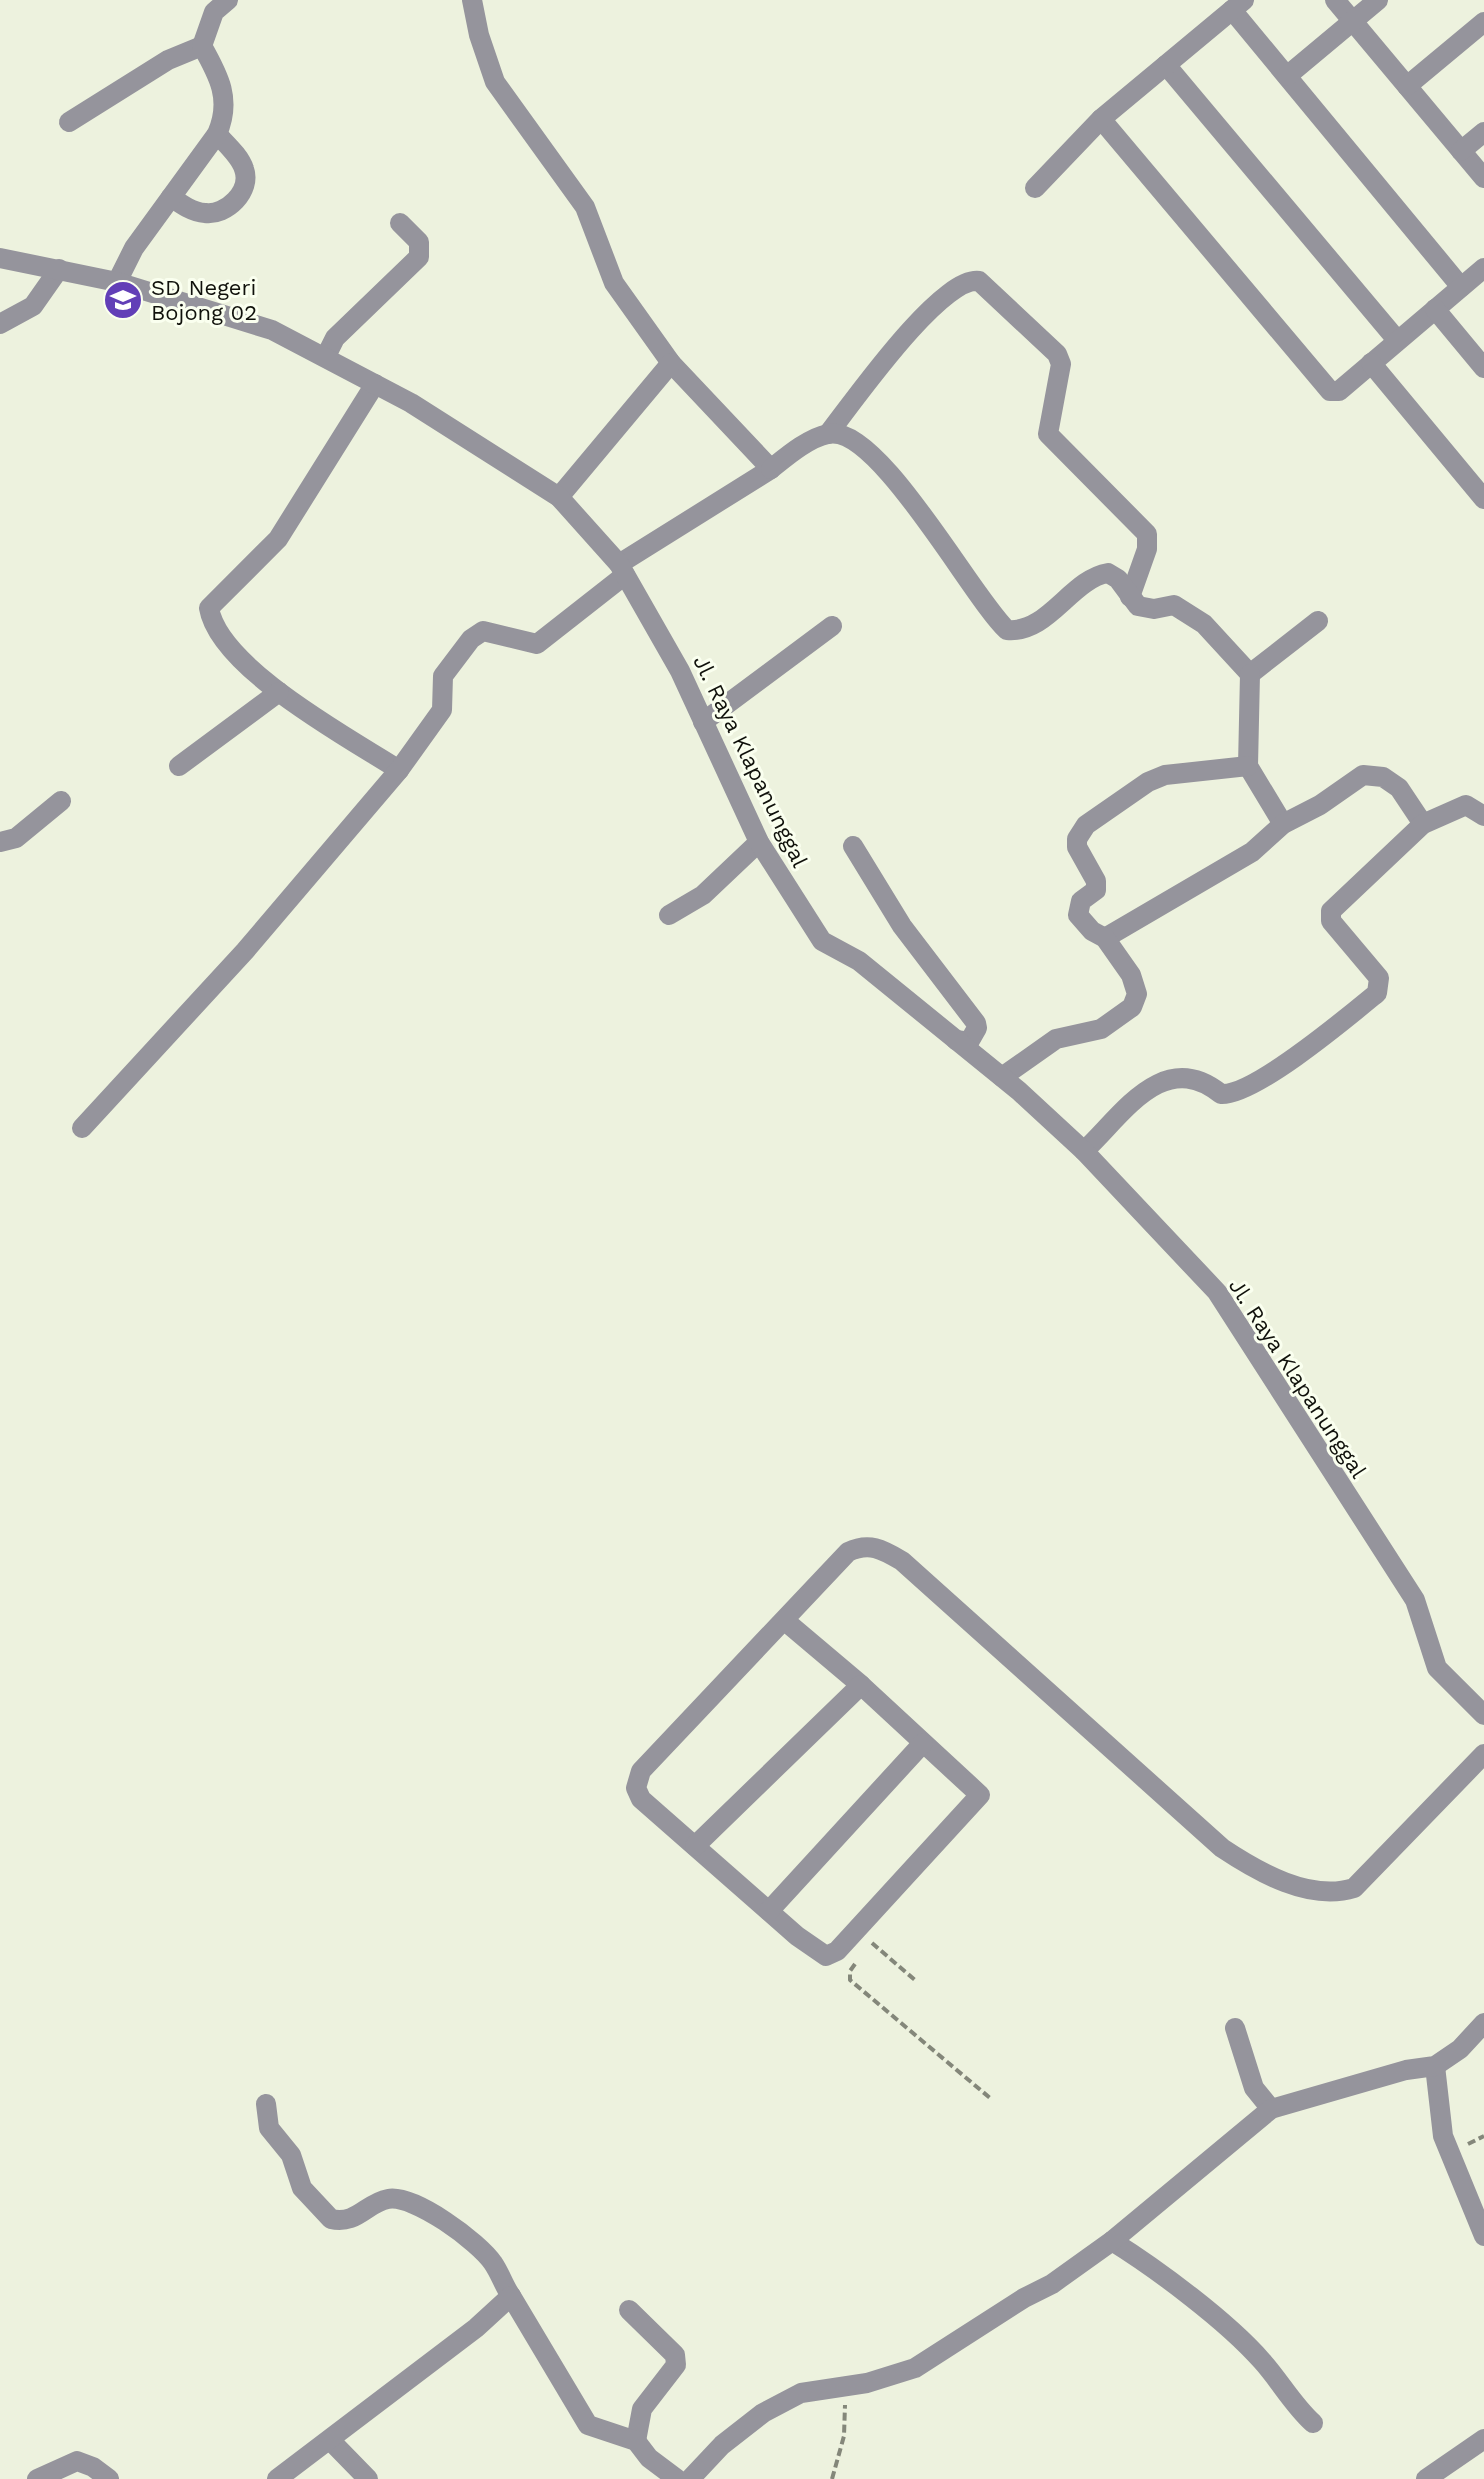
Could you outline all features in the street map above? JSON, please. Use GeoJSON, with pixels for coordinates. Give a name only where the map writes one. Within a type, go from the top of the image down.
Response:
{"type":"FeatureCollection","features":[{"type":"Feature","properties":{"kind":"street"},"geometry":{"type":"LineString","coordinates":[[69,122],[168,60],[202,46],[214,12],[228,0]]}},
{"type":"Feature","properties":{"kind":"street"},"geometry":{"type":"LineString","coordinates":[[472,0],[479,35],[495,82],[585,207],[614,283],[671,363],[771,469]]}},
{"type":"Feature","properties":{"kind":"street"},"geometry":{"type":"LineString","coordinates":[[1335,0],[1484,178]]}},
{"type":"Feature","properties":{"kind":"street"},"geometry":{"type":"LineString","coordinates":[[1287,76],[1378,0]]}},
{"type":"Feature","properties":{"kind":"street"},"geometry":{"type":"LineString","coordinates":[[1035,188],[1101,119],[1238,5],[1287,76],[1461,287]]}},
{"type":"Feature","properties":{"kind":"street"},"geometry":{"type":"LineString","coordinates":[[1407,86],[1484,22]]}},
{"type":"Feature","properties":{"kind":"street"},"geometry":{"type":"LineString","coordinates":[[117,282],[122,266],[217,134],[225,105],[222,82],[202,46]]}},
{"type":"Feature","properties":{"kind":"street"},"geometry":{"type":"LineString","coordinates":[[1166,65],[1397,340]]}},
{"type":"Feature","properties":{"kind":"street"},"geometry":{"type":"LineString","coordinates":[[1101,119],[1325,388],[1339,391],[1484,268]]}},
{"type":"Feature","properties":{"kind":"street"},"geometry":{"type":"LineString","coordinates":[[1461,151],[1484,132]]}},
{"type":"Feature","properties":{"kind":"street"},"geometry":{"type":"LineString","coordinates":[[171,197],[204,214],[218,213],[238,197],[244,188],[244,169],[217,134]]}},
{"type":"Feature","properties":{"kind":"street"},"geometry":{"type":"LineString","coordinates":[[326,356],[335,338],[419,257],[419,242],[400,223]]}},
{"type":"Feature","properties":{"kind":"street","name":"Jl. Raya Klapanunggal"},"geometry":{"type":"LineString","coordinates":[[0,258],[117,282],[250,322],[326,356],[559,497],[622,570],[661,635],[759,842],[822,941],[859,961],[1002,1077],[1084,1151],[1217,1292],[1415,1600],[1437,1668],[1484,1715]]}},
{"type":"Feature","properties":{"kind":"street"},"geometry":{"type":"LineString","coordinates":[[0,324],[33,306],[59,269]]}},
{"type":"Feature","properties":{"kind":"street"},"geometry":{"type":"LineString","coordinates":[[82,1128],[245,951],[399,770],[442,710],[443,676],[477,634],[491,632],[537,644],[675,526],[771,469],[789,454],[828,434],[914,326],[964,282],[979,281],[1057,354],[1061,364],[1048,434],[1147,534],[1147,549],[1130,597]]}},
{"type":"Feature","properties":{"kind":"street"},"geometry":{"type":"LineString","coordinates":[[1435,309],[1484,368]]}},
{"type":"Feature","properties":{"kind":"street"},"geometry":{"type":"LineString","coordinates":[[559,497],[671,363]]}},
{"type":"Feature","properties":{"kind":"street"},"geometry":{"type":"LineString","coordinates":[[1371,363],[1484,499]]}},
{"type":"Feature","properties":{"kind":"street"},"geometry":{"type":"LineString","coordinates":[[375,384],[278,539],[209,608],[212,623],[227,647],[279,692],[399,770]]}},
{"type":"Feature","properties":{"kind":"street"},"geometry":{"type":"LineString","coordinates":[[828,434],[851,438],[874,457],[926,520],[1007,630],[1016,630],[1050,613],[1102,574],[1118,579],[1130,597],[1146,609],[1169,605],[1181,608],[1204,624],[1250,674],[1248,766],[1283,824]]}},
{"type":"Feature","properties":{"kind":"street"},"geometry":{"type":"LineString","coordinates":[[1250,674],[1318,621]]}},
{"type":"Feature","properties":{"kind":"street"},"geometry":{"type":"LineString","coordinates":[[703,722],[832,626]]}},
{"type":"Feature","properties":{"kind":"street"},"geometry":{"type":"LineString","coordinates":[[179,766],[279,692]]}},
{"type":"Feature","properties":{"kind":"street"},"geometry":{"type":"LineString","coordinates":[[1002,1077],[1056,1039],[1101,1029],[1132,1007],[1137,994],[1131,975],[1105,938],[1092,931],[1078,915],[1081,901],[1096,890],[1096,881],[1077,847],[1077,839],[1086,825],[1148,782],[1165,775],[1248,766]]}},
{"type":"Feature","properties":{"kind":"street"},"geometry":{"type":"LineString","coordinates":[[1105,938],[1252,852],[1283,824],[1320,805],[1363,775],[1383,777],[1399,788],[1423,824]]}},
{"type":"Feature","properties":{"kind":"street"},"geometry":{"type":"LineString","coordinates":[[0,842],[16,838],[61,801]]}},
{"type":"Feature","properties":{"kind":"street"},"geometry":{"type":"LineString","coordinates":[[1084,1151],[1141,1092],[1165,1083],[1204,1080],[1221,1094],[1237,1092],[1270,1074],[1377,993],[1379,978],[1329,915],[1423,824],[1478,805]]}},
{"type":"Feature","properties":{"kind":"street"},"geometry":{"type":"LineString","coordinates":[[669,915],[703,895],[759,842]]}},
{"type":"Feature","properties":{"kind":"street"},"geometry":{"type":"LineString","coordinates":[[853,846],[917,948],[976,1023],[977,1028],[969,1042],[956,1040]]}},
{"type":"Feature","properties":{"kind":"street"},"geometry":{"type":"LineString","coordinates":[[784,1620],[861,1685],[980,1795],[830,1956],[797,1936],[641,1799],[636,1788],[637,1779],[784,1620],[848,1552],[863,1545],[883,1549],[902,1561],[1222,1848],[1257,1872],[1338,1893],[1362,1882],[1484,1754]]}},
{"type":"Feature","properties":{"kind":"street"},"geometry":{"type":"LineString","coordinates":[[695,1846],[861,1685]]}},
{"type":"Feature","properties":{"kind":"street"},"geometry":{"type":"LineString","coordinates":[[769,1911],[923,1743]]}},
{"type":"Feature","properties":{"kind":"street"},"geometry":{"type":"LineString","coordinates":[[690,2479],[722,2445],[763,2413],[801,2393],[842,2387],[915,2368],[1024,2298],[1052,2284],[1112,2241],[1271,2109],[1406,2070],[1435,2066],[1460,2049],[1484,2023]]}},
{"type":"Feature","properties":{"kind":"street"},"geometry":{"type":"LineString","coordinates":[[1235,2028],[1240,2054],[1254,2088],[1271,2109]]}},
{"type":"Feature","properties":{"kind":"street"},"geometry":{"type":"LineString","coordinates":[[1435,2066],[1443,2136],[1484,2236]]}},
{"type":"Feature","properties":{"kind":"street"},"geometry":{"type":"LineString","coordinates":[[266,2104],[269,2128],[291,2155],[302,2188],[331,2219],[353,2219],[386,2199],[400,2199],[429,2212],[469,2240],[493,2262],[588,2425],[636,2441],[649,2458],[677,2479]]}},
{"type":"Feature","properties":{"kind":"street"},"geometry":{"type":"LineString","coordinates":[[1112,2241],[1150,2264],[1238,2338],[1261,2359],[1313,2423]]}},
{"type":"Feature","properties":{"kind":"street"},"geometry":{"type":"LineString","coordinates":[[277,2479],[331,2441],[511,2296]]}},
{"type":"Feature","properties":{"kind":"street"},"geometry":{"type":"LineString","coordinates":[[629,2310],[675,2355],[676,2365],[642,2409],[636,2441]]}},
{"type":"Feature","properties":{"kind":"street"},"geometry":{"type":"LineString","coordinates":[[1426,2479],[1484,2439]]}},
{"type":"Feature","properties":{"kind":"street"},"geometry":{"type":"LineString","coordinates":[[331,2441],[368,2479]]}},
{"type":"Feature","properties":{"kind":"street"},"geometry":{"type":"LineString","coordinates":[[37,2479],[77,2461],[93,2467],[109,2479]]}},
{"type":"Feature","properties":{"kind":"path"},"geometry":{"type":"LineString","coordinates":[[864,1952],[882,1931]]}},
{"type":"Feature","properties":{"kind":"path"},"geometry":{"type":"LineString","coordinates":[[872,1943],[916,1981]]}},
{"type":"Feature","properties":{"kind":"path"},"geometry":{"type":"LineString","coordinates":[[857,1962],[850,1971],[850,1980],[990,2098]]}},
{"type":"Feature","properties":{"kind":"path"},"geometry":{"type":"LineString","coordinates":[[1461,2146],[1484,2136]]}},
{"type":"Feature","properties":{"kind":"path"},"geometry":{"type":"LineString","coordinates":[[832,2479],[844,2436],[846,2412],[842,2387]]}},
{"type":"Feature","properties":{"kind":"place","name":"SD Negeri Bojong 02"},"geometry":{"type":"Point","coordinates":[123,300]}}]}
